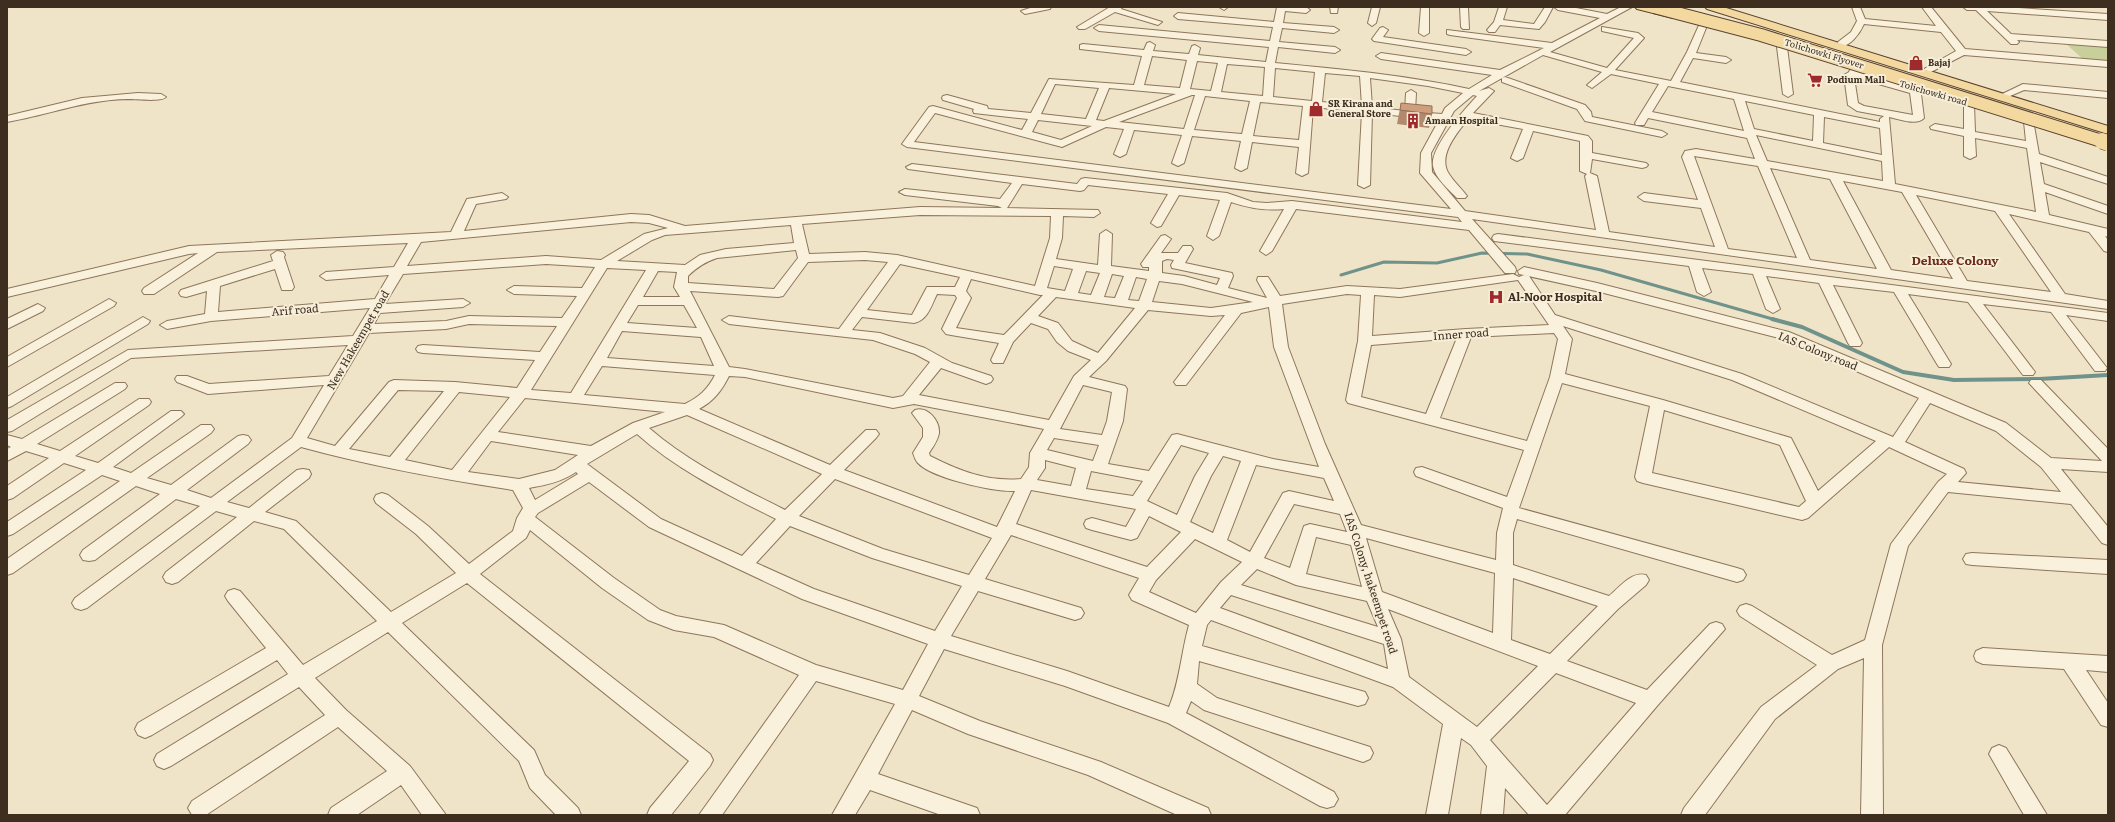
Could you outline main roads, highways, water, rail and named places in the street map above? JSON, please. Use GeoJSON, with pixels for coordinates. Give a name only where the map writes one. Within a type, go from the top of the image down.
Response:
{"type":"FeatureCollection","features":[{"type":"Feature","properties":{"kind":"main road","name":"Tolichowki road"},"geometry":{"type":"LineString","coordinates":[[1642,7],[1704,23],[1732,22],[1924,72],[2108,130]]}},
{"type":"Feature","properties":{"kind":"main road","name":"Tolichowki Flyover"},"geometry":{"type":"LineString","coordinates":[[1654,7],[1775,39],[2108,143]]}},
{"type":"Feature","properties":{"kind":"main road","name":"Tolichowki Flyover"},"geometry":{"type":"LineString","coordinates":[[1698,7],[2108,135]]}},
{"type":"Feature","properties":{"kind":"main road","name":"Tolichowki road"},"geometry":{"type":"LineString","coordinates":[[1710,7],[1732,22],[1782,47],[1854,72],[1969,104],[2108,148]]}},
{"type":"Feature","properties":{"kind":"waterway"},"geometry":{"type":"LineString","coordinates":[[1341,275],[1384,262],[1437,263],[1482,253],[1527,254],[1601,270],[1776,320]]}},
{"type":"Feature","properties":{"kind":"waterway"},"geometry":{"type":"LineString","coordinates":[[1772,319],[1802,327],[1903,372],[1954,380],[2039,379],[2108,375]]}},
{"type":"Feature","properties":{"kind":"place","name":"Bajaj"},"geometry":{"type":"Point","coordinates":[1916,63]}},
{"type":"Feature","properties":{"kind":"place","name":"Podium Mall"},"geometry":{"type":"Point","coordinates":[1815,80]}},
{"type":"Feature","properties":{"kind":"place","name":"SR Kirana and General Store"},"geometry":{"type":"Point","coordinates":[1316,109]}},
{"type":"Feature","properties":{"kind":"place","name":"Amaan Hospital"},"geometry":{"type":"Point","coordinates":[1413,121]}},
{"type":"Feature","properties":{"kind":"place","name":"Al-Noor Hospital"},"geometry":{"type":"Point","coordinates":[1496,297]}},
{"type":"Feature","properties":{"kind":"district","name":"Deluxe Colony"},"geometry":{"type":"Point","coordinates":[1955,261]}}]}
